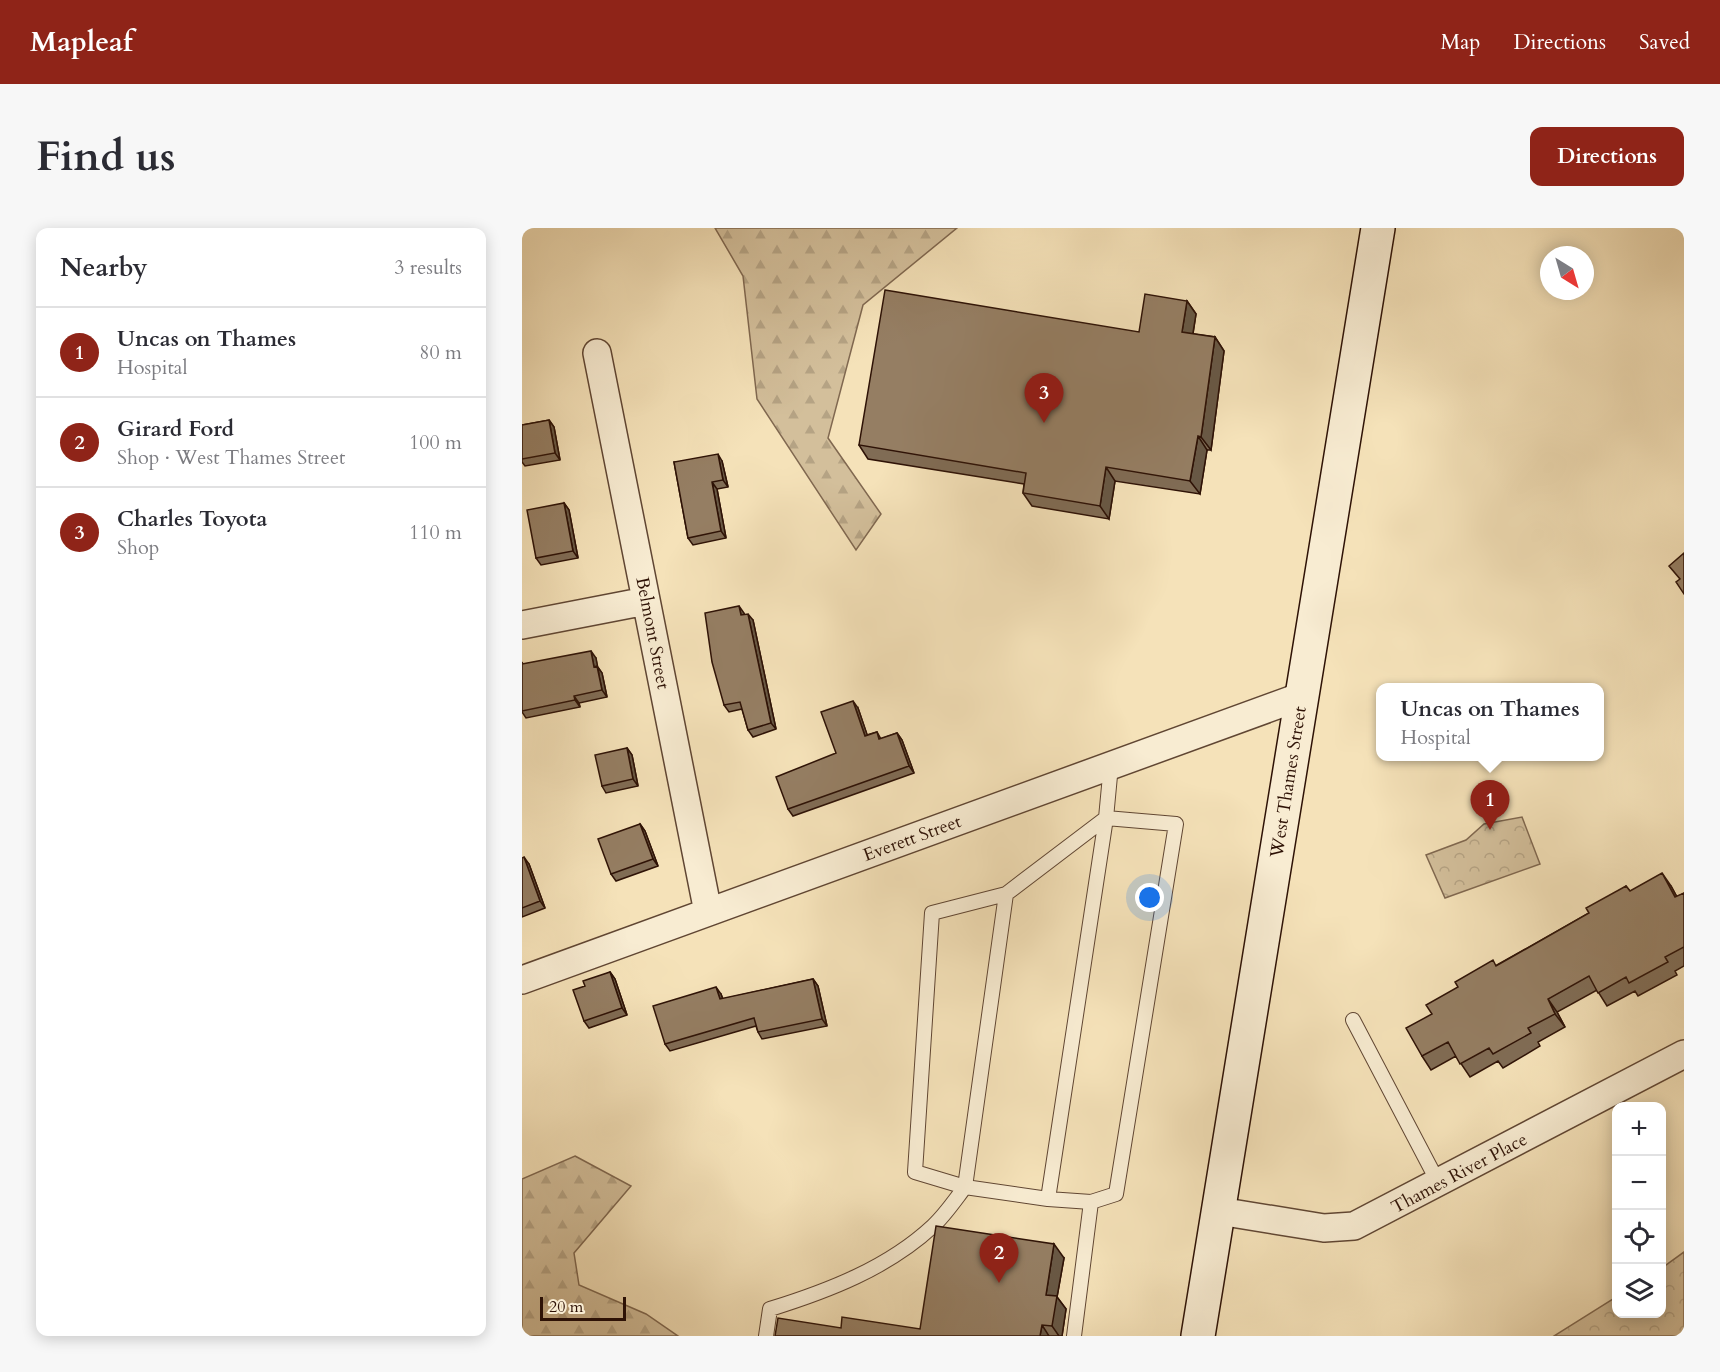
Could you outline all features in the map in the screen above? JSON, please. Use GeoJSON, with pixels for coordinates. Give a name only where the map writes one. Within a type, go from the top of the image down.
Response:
{"type":"FeatureCollection","features":[{"type":"Feature","properties":{"kind":"main road","name":"West Thames Street"},"geometry":{"type":"LineString","coordinates":[[1198,1336],[1378,228]]}},
{"type":"Feature","properties":{"kind":"street","name":"Belmont Street"},"geometry":{"type":"LineString","coordinates":[[597,353],[708,912]]}},
{"type":"Feature","properties":{"kind":"street"},"geometry":{"type":"LineString","coordinates":[[522,626],[646,601]]}},
{"type":"Feature","properties":{"kind":"street","name":"Everett Street"},"geometry":{"type":"LineString","coordinates":[[522,980],[1302,696]]}},
{"type":"Feature","properties":{"kind":"street","name":"Thames River Place"},"geometry":{"type":"LineString","coordinates":[[1219,1211],[1324,1228],[1340,1228],[1370,1220],[1684,1053]]}},
{"type":"Feature","properties":{"kind":"lane"},"geometry":{"type":"LineString","coordinates":[[1048,1199],[1112,765]]}},
{"type":"Feature","properties":{"kind":"lane"},"geometry":{"type":"LineString","coordinates":[[1106,818],[1176,824],[1116,1194],[1091,1202],[1048,1199],[965,1187],[915,1172],[932,913],[1006,894],[1106,818]]}},
{"type":"Feature","properties":{"kind":"lane"},"geometry":{"type":"LineString","coordinates":[[766,1336],[770,1309],[808,1297],[875,1269],[933,1226],[965,1187],[1006,894]]}},
{"type":"Feature","properties":{"kind":"lane"},"geometry":{"type":"LineString","coordinates":[[1353,1020],[1439,1184]]}},
{"type":"Feature","properties":{"kind":"lane"},"geometry":{"type":"LineString","coordinates":[[1074,1336],[1091,1202]]}},
{"type":"Feature","properties":{"kind":"green space"},"geometry":{"type":"Polygon","coordinates":[[[715,228],[957,228],[863,305],[828,438],[881,514],[856,550],[757,399],[743,276],[715,228]]]}},
{"type":"Feature","properties":{"kind":"green space"},"geometry":{"type":"Polygon","coordinates":[[[1522,817],[1540,864],[1445,898],[1426,855],[1466,840],[1484,824],[1522,817]]]}},
{"type":"Feature","properties":{"kind":"green space"},"geometry":{"type":"Polygon","coordinates":[[[575,1156],[631,1186],[574,1253],[579,1285],[646,1314],[678,1336],[522,1336],[522,1179],[575,1156]]]}},
{"type":"Feature","properties":{"kind":"green space"},"geometry":{"type":"Polygon","coordinates":[[[1684,1252],[1684,1336],[1554,1336],[1612,1300],[1612,1318],[1666,1318],[1666,1265],[1684,1252]]]}},
{"type":"Feature","properties":{"kind":"building"},"geometry":{"type":"Polygon","coordinates":[[[885,290],[1139,332],[1145,294],[1187,301],[1182,332],[1215,337],[1201,437],[1198,436],[1190,481],[1106,467],[1100,506],[1023,493],[1026,473],[859,445],[885,290]]]}},
{"type":"Feature","properties":{"kind":"building"},"geometry":{"type":"Polygon","coordinates":[[[549,420],[555,453],[522,459],[522,425],[549,420]]]}},
{"type":"Feature","properties":{"kind":"building"},"geometry":{"type":"Polygon","coordinates":[[[718,454],[723,480],[712,482],[721,531],[688,538],[674,462],[718,454]]]}},
{"type":"Feature","properties":{"kind":"building"},"geometry":{"type":"Polygon","coordinates":[[[564,503],[573,551],[536,558],[527,510],[564,503]]]}},
{"type":"Feature","properties":{"kind":"building"},"geometry":{"type":"Polygon","coordinates":[[[1684,553],[1684,594],[1676,582],[1680,579],[1669,566],[1684,553]]]}},
{"type":"Feature","properties":{"kind":"building"},"geometry":{"type":"Polygon","coordinates":[[[739,606],[741,615],[748,614],[771,723],[748,730],[740,702],[724,705],[712,662],[705,613],[739,606]]]}},
{"type":"Feature","properties":{"kind":"building"},"geometry":{"type":"Polygon","coordinates":[[[591,651],[602,690],[574,696],[575,700],[522,711],[522,664],[591,651]]]}},
{"type":"Feature","properties":{"kind":"building"},"geometry":{"type":"Polygon","coordinates":[[[853,701],[865,736],[877,732],[879,739],[897,733],[909,766],[788,809],[776,777],[836,753],[821,712],[853,701]]]}},
{"type":"Feature","properties":{"kind":"building"},"geometry":{"type":"Polygon","coordinates":[[[627,748],[633,779],[602,786],[595,755],[627,748]]]}},
{"type":"Feature","properties":{"kind":"building"},"geometry":{"type":"Polygon","coordinates":[[[640,824],[653,859],[611,874],[598,839],[640,824]]]}},
{"type":"Feature","properties":{"kind":"building"},"geometry":{"type":"Polygon","coordinates":[[[524,857],[540,901],[522,908],[522,858],[524,857]]]}},
{"type":"Feature","properties":{"kind":"building"},"geometry":{"type":"Polygon","coordinates":[[[1662,873],[1675,897],[1684,893],[1684,947],[1665,957],[1668,962],[1629,983],[1626,977],[1598,993],[1589,976],[1548,999],[1555,1014],[1528,1028],[1531,1033],[1493,1054],[1489,1048],[1460,1064],[1448,1042],[1422,1056],[1406,1028],[1432,1014],[1426,1005],[1458,987],[1455,982],[1493,960],[1496,966],[1589,913],[1586,908],[1626,886],[1630,891],[1662,873]]]}},
{"type":"Feature","properties":{"kind":"building"},"geometry":{"type":"Polygon","coordinates":[[[610,972],[622,1008],[584,1021],[573,990],[585,986],[583,981],[610,972]]]}},
{"type":"Feature","properties":{"kind":"building"},"geometry":{"type":"Polygon","coordinates":[[[813,979],[822,1019],[758,1032],[754,1018],[665,1044],[653,1006],[716,987],[720,999],[813,979]]]}},
{"type":"Feature","properties":{"kind":"building"},"geometry":{"type":"Polygon","coordinates":[[[936,1226],[1054,1244],[1046,1295],[1057,1296],[1052,1326],[1042,1325],[1040,1336],[775,1336],[778,1318],[841,1328],[842,1317],[920,1329],[936,1226]]]}},
{"type":"Feature","properties":{"kind":"place","name":"Charles Toyota"},"geometry":{"type":"Point","coordinates":[1044,423]}},
{"type":"Feature","properties":{"kind":"place","name":"Uncas on Thames"},"geometry":{"type":"Point","coordinates":[1490,830]}},
{"type":"Feature","properties":{"kind":"place","name":"Girard Ford"},"geometry":{"type":"Point","coordinates":[999,1283]}}]}
